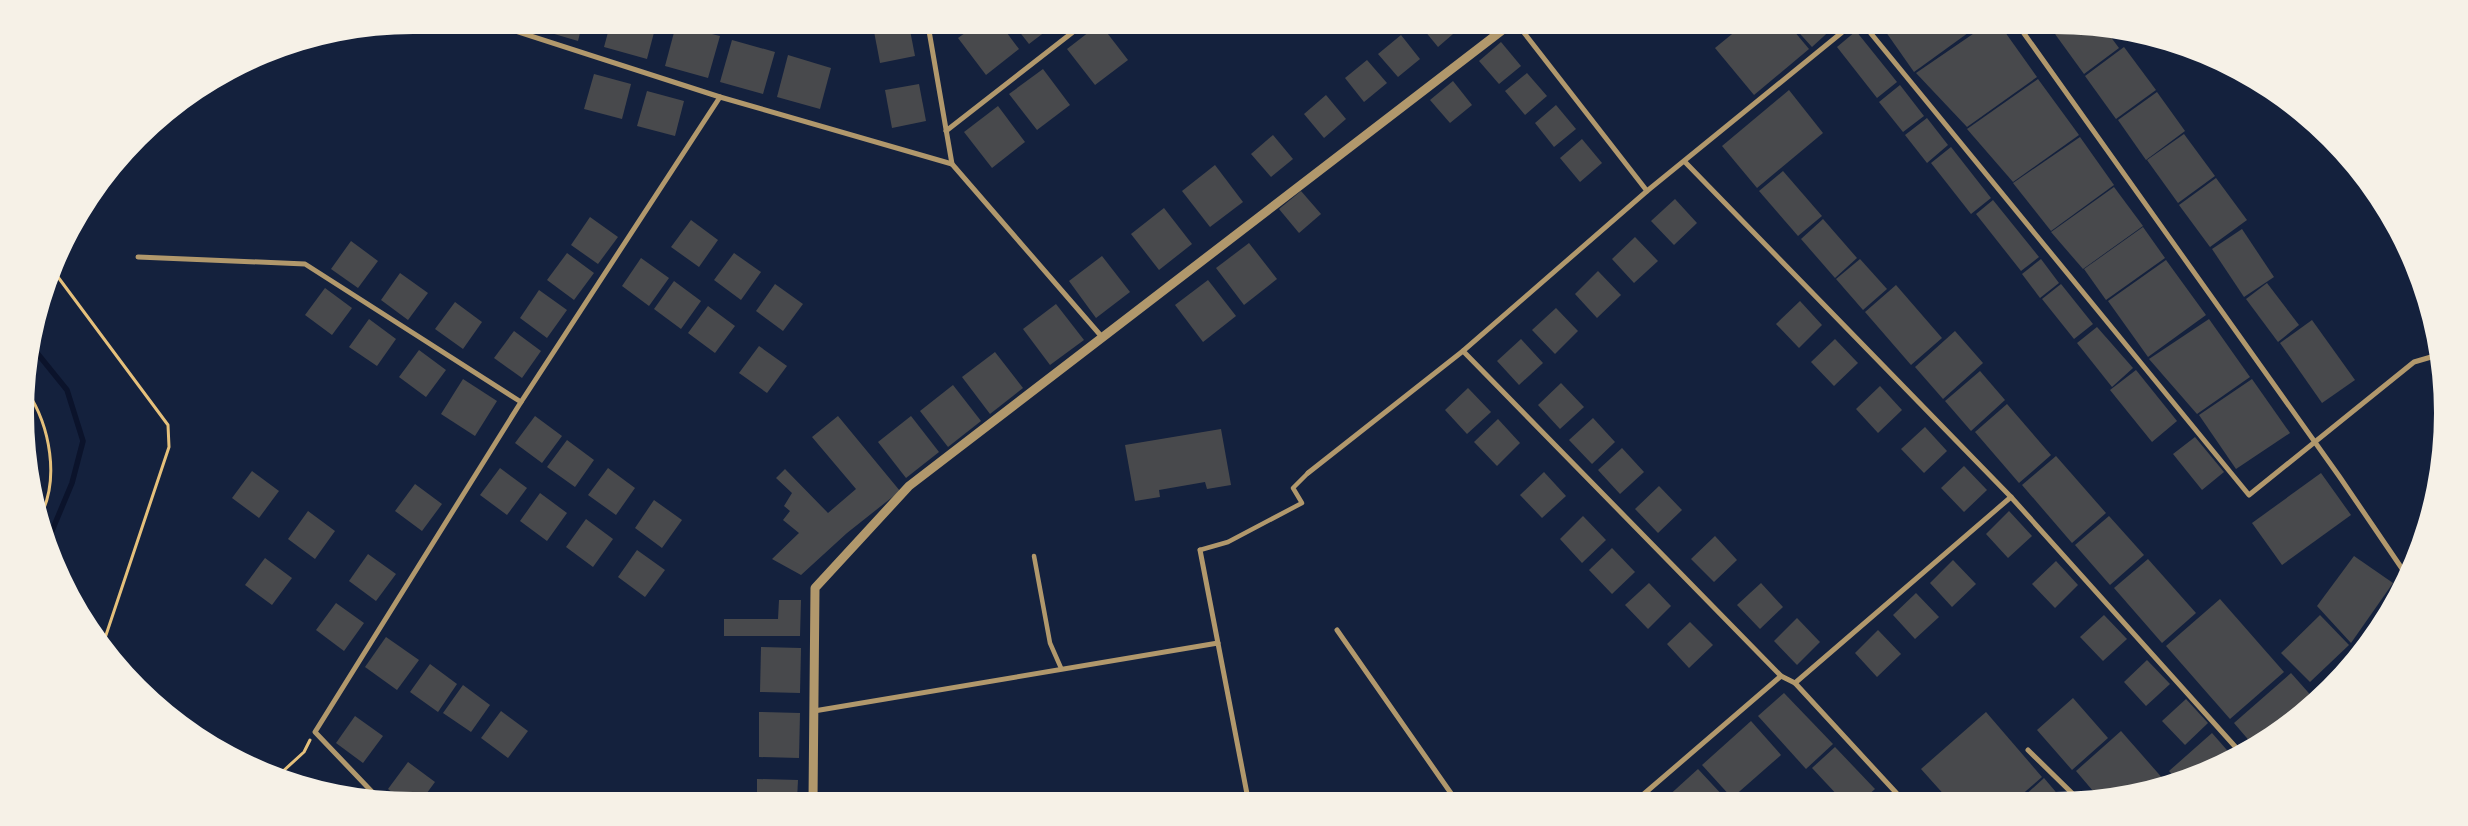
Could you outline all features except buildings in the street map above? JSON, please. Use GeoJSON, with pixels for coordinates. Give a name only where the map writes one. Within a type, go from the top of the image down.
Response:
{"type":"FeatureCollection","features":[{"type":"Feature","properties":{"kind":"street"},"geometry":{"type":"LineString","coordinates":[[525,34],[720,97],[952,164]]}},
{"type":"Feature","properties":{"kind":"street"},"geometry":{"type":"LineString","coordinates":[[930,34],[952,164],[1102,337]]}},
{"type":"Feature","properties":{"kind":"street"},"geometry":{"type":"LineString","coordinates":[[946,131],[1070,34]]}},
{"type":"Feature","properties":{"kind":"street"},"geometry":{"type":"LineString","coordinates":[[813,792],[814,588],[910,486],[1497,34]]}},
{"type":"Feature","properties":{"kind":"street"},"geometry":{"type":"LineString","coordinates":[[1525,34],[1647,191]]}},
{"type":"Feature","properties":{"kind":"street"},"geometry":{"type":"LineString","coordinates":[[1247,792],[1200,550],[1228,542],[1302,503],[1293,488],[1308,473],[1463,351],[1647,191],[1840,34]]}},
{"type":"Feature","properties":{"kind":"street"},"geometry":{"type":"LineString","coordinates":[[1871,34],[2249,495],[2414,362],[2430,357]]}},
{"type":"Feature","properties":{"kind":"street"},"geometry":{"type":"LineString","coordinates":[[2024,34],[2315,442],[2401,567]]}},
{"type":"Feature","properties":{"kind":"street"},"geometry":{"type":"LineString","coordinates":[[370,790],[315,732],[521,402],[720,97]]}},
{"type":"Feature","properties":{"kind":"street"},"geometry":{"type":"LineString","coordinates":[[1685,162],[2011,497],[2235,746]]}},
{"type":"Feature","properties":{"kind":"street"},"geometry":{"type":"LineString","coordinates":[[138,257],[305,264],[521,402]]}},
{"type":"Feature","properties":{"kind":"street"},"geometry":{"type":"LineString","coordinates":[[1463,351],[1781,676],[1795,683],[1895,792]]}},
{"type":"Feature","properties":{"kind":"street"},"geometry":{"type":"LineString","coordinates":[[1795,683],[2011,497]]}},
{"type":"Feature","properties":{"kind":"street"},"geometry":{"type":"LineString","coordinates":[[1034,556],[1050,643],[1062,668]]}},
{"type":"Feature","properties":{"kind":"street"},"geometry":{"type":"LineString","coordinates":[[1337,630],[1450,792]]}},
{"type":"Feature","properties":{"kind":"street"},"geometry":{"type":"LineString","coordinates":[[814,711],[1218,643]]}},
{"type":"Feature","properties":{"kind":"street"},"geometry":{"type":"LineString","coordinates":[[1646,792],[1781,676]]}},
{"type":"Feature","properties":{"kind":"street"},"geometry":{"type":"LineString","coordinates":[[2028,750],[2070,791]]}},
{"type":"Feature","properties":{"kind":"path"},"geometry":{"type":"LineString","coordinates":[[59,278],[168,425],[169,447],[106,635]]}},
{"type":"Feature","properties":{"kind":"path"},"geometry":{"type":"LineString","coordinates":[[34,402],[48,442],[51,476],[45,504]]}},
{"type":"Feature","properties":{"kind":"path"},"geometry":{"type":"LineString","coordinates":[[285,770],[304,752],[315,732]]}},
{"type":"Feature","properties":{"kind":"waterway"},"geometry":{"type":"LineString","coordinates":[[38,355],[67,390],[83,441],[72,483],[52,530]]}}]}
